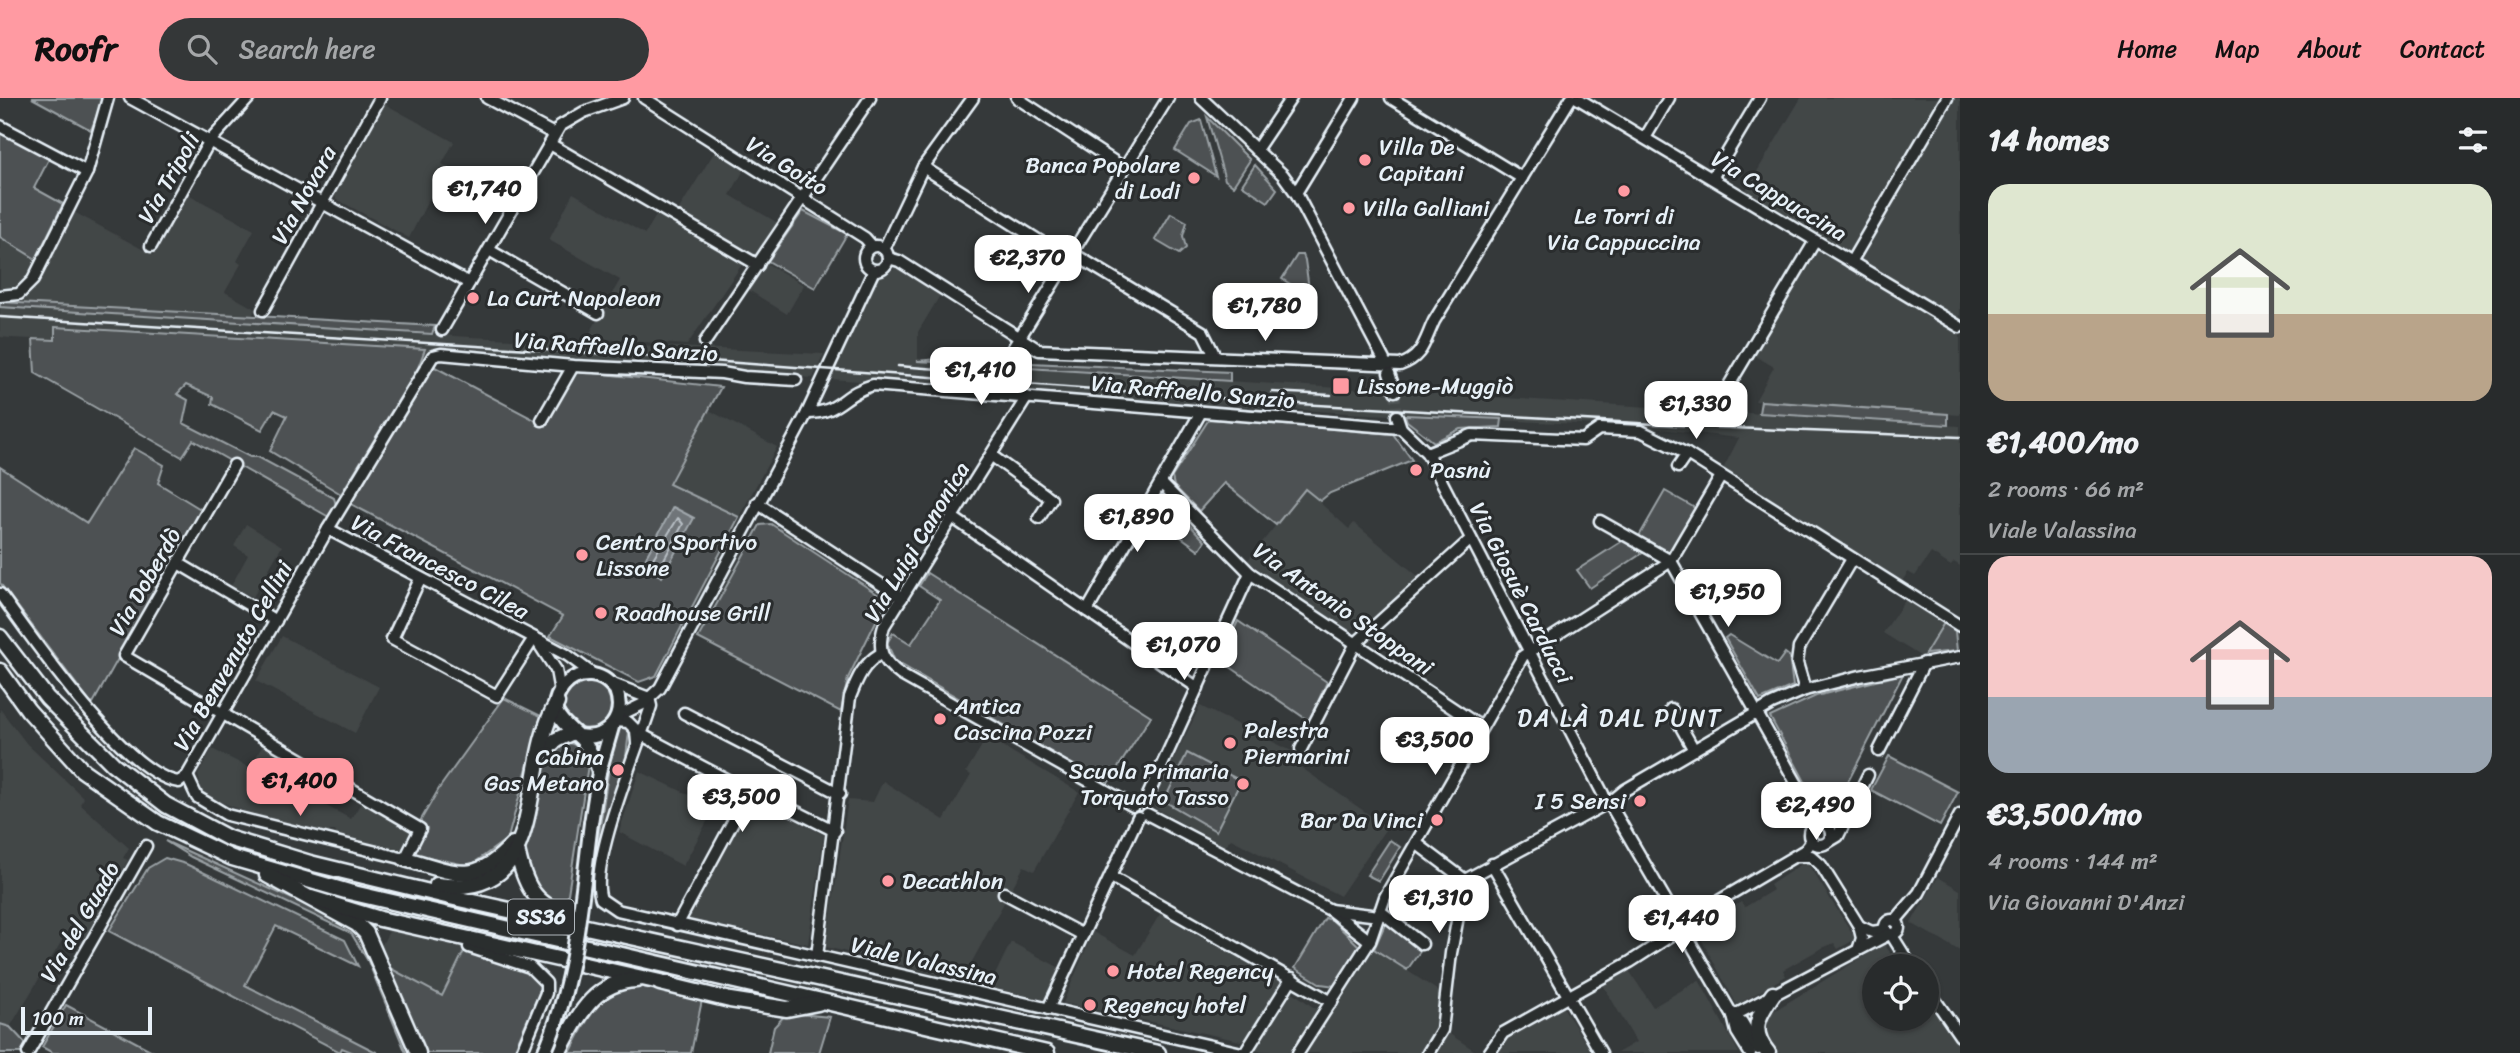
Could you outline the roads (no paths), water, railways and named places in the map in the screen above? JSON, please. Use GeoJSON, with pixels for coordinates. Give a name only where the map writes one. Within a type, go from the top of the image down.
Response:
{"type":"FeatureCollection","features":[{"type":"Feature","properties":{"kind":"highway","name":"SS36"},"geometry":{"type":"LineString","coordinates":[[0,637],[47,698],[84,738],[166,806],[228,838],[359,875],[1158,1053]]}},
{"type":"Feature","properties":{"kind":"highway","name":"SS36"},"geometry":{"type":"LineString","coordinates":[[0,671],[28,710],[82,770],[158,822],[198,844],[241,861],[349,892],[1047,1053]]}},
{"type":"Feature","properties":{"kind":"highway"},"geometry":{"type":"LineString","coordinates":[[359,875],[462,889],[497,877],[519,843],[541,754],[545,725],[558,698]]}},
{"type":"Feature","properties":{"kind":"highway"},"geometry":{"type":"LineString","coordinates":[[541,754],[556,740],[575,734]]}},
{"type":"Feature","properties":{"kind":"highway"},"geometry":{"type":"LineString","coordinates":[[405,859],[454,872],[477,873],[519,843]]}},
{"type":"Feature","properties":{"kind":"highway"},"geometry":{"type":"LineString","coordinates":[[519,843],[529,888],[545,906],[556,911],[708,945],[786,972]]}},
{"type":"Feature","properties":{"kind":"highway"},"geometry":{"type":"LineString","coordinates":[[241,861],[357,924],[366,933],[418,1053]]}},
{"type":"Feature","properties":{"kind":"highway"},"geometry":{"type":"LineString","coordinates":[[311,898],[380,919],[730,1000],[788,1009],[826,1002]]}},
{"type":"Feature","properties":{"kind":"highway"},"geometry":{"type":"LineString","coordinates":[[558,1053],[584,1006],[597,993],[623,981],[669,985]]}},
{"type":"Feature","properties":{"kind":"highway"},"geometry":{"type":"LineString","coordinates":[[1768,1053],[1756,1035],[1755,1024],[1773,994]]}},
{"type":"Feature","properties":{"kind":"main road"},"geometry":{"type":"LineString","coordinates":[[544,1053],[555,1029],[568,982],[599,772],[616,721],[619,698],[610,683],[594,675],[574,678],[558,698],[560,720],[575,734],[596,762],[599,772]]}},
{"type":"Feature","properties":{"kind":"main road"},"geometry":{"type":"LineString","coordinates":[[575,734],[597,736],[616,721]]}},
{"type":"Feature","properties":{"kind":"street"},"geometry":{"type":"LineString","coordinates":[[0,296],[19,294],[33,280],[86,172],[108,98]]}},
{"type":"Feature","properties":{"kind":"street","name":"Via Tripoli"},"geometry":{"type":"LineString","coordinates":[[151,246],[209,142],[249,98]]}},
{"type":"Feature","properties":{"kind":"street","name":"Via Novara"},"geometry":{"type":"LineString","coordinates":[[263,310],[380,98]]}},
{"type":"Feature","properties":{"kind":"street"},"geometry":{"type":"LineString","coordinates":[[487,98],[758,265]]}},
{"type":"Feature","properties":{"kind":"street"},"geometry":{"type":"LineString","coordinates":[[442,330],[560,126],[584,112],[623,98]]}},
{"type":"Feature","properties":{"kind":"street","name":"Via Goito"},"geometry":{"type":"LineString","coordinates":[[644,98],[865,238],[872,246]]}},
{"type":"Feature","properties":{"kind":"street"},"geometry":{"type":"LineString","coordinates":[[705,342],[870,98]]}},
{"type":"Feature","properties":{"kind":"street"},"geometry":{"type":"LineString","coordinates":[[616,721],[660,688],[807,413],[874,270],[884,267],[886,254],[923,167],[973,98]]}},
{"type":"Feature","properties":{"kind":"street"},"geometry":{"type":"LineString","coordinates":[[1017,98],[1124,169]]}},
{"type":"Feature","properties":{"kind":"street"},"geometry":{"type":"LineString","coordinates":[[1201,98],[1283,175],[1296,193],[1388,367],[1395,391]]}},
{"type":"Feature","properties":{"kind":"street"},"geometry":{"type":"LineString","coordinates":[[1256,150],[1291,98]]}},
{"type":"Feature","properties":{"kind":"street"},"geometry":{"type":"LineString","coordinates":[[1296,193],[1354,98]]}},
{"type":"Feature","properties":{"kind":"street"},"geometry":{"type":"LineString","coordinates":[[1391,98],[1522,178]]}},
{"type":"Feature","properties":{"kind":"street"},"geometry":{"type":"LineString","coordinates":[[874,270],[864,261],[864,253],[872,246],[1021,336],[1039,350],[1215,356],[1388,367],[1419,356],[1434,321],[1571,98]]}},
{"type":"Feature","properties":{"kind":"street","name":"Via Cappuccina"},"geometry":{"type":"LineString","coordinates":[[1577,98],[1960,327]]}},
{"type":"Feature","properties":{"kind":"street"},"geometry":{"type":"LineString","coordinates":[[1645,138],[1670,98]]}},
{"type":"Feature","properties":{"kind":"street"},"geometry":{"type":"LineString","coordinates":[[1712,178],[1760,98]]}},
{"type":"Feature","properties":{"kind":"street"},"geometry":{"type":"LineString","coordinates":[[1851,262],[1947,98]]}},
{"type":"Feature","properties":{"kind":"street"},"geometry":{"type":"LineString","coordinates":[[133,99],[469,283]]}},
{"type":"Feature","properties":{"kind":"street"},"geometry":{"type":"LineString","coordinates":[[1010,353],[1170,99]]}},
{"type":"Feature","properties":{"kind":"street"},"geometry":{"type":"LineString","coordinates":[[0,126],[86,172]]}},
{"type":"Feature","properties":{"kind":"street"},"geometry":{"type":"LineString","coordinates":[[923,167],[1203,332],[1215,356]]}},
{"type":"Feature","properties":{"kind":"street"},"geometry":{"type":"LineString","coordinates":[[1722,397],[1815,242]]}},
{"type":"Feature","properties":{"kind":"street"},"geometry":{"type":"LineString","coordinates":[[489,250],[598,313]]}},
{"type":"Feature","properties":{"kind":"street","name":"Via Raffaello Sanzio"},"geometry":{"type":"LineString","coordinates":[[433,356],[441,354],[573,366],[722,373],[796,380]]}},
{"type":"Feature","properties":{"kind":"street","name":"Via Benvenuto Cellini"},"geometry":{"type":"LineString","coordinates":[[0,594],[102,726],[169,781],[179,782],[187,776],[328,529],[433,356]]}},
{"type":"Feature","properties":{"kind":"street"},"geometry":{"type":"LineString","coordinates":[[542,420],[573,366]]}},
{"type":"Feature","properties":{"kind":"street","name":"Via Raffaello Sanzio"},"geometry":{"type":"LineString","coordinates":[[807,413],[827,413],[856,390],[873,385],[1401,428]]}},
{"type":"Feature","properties":{"kind":"street","name":"Via Luigi Canonica"},"geometry":{"type":"LineString","coordinates":[[817,957],[840,794],[850,697],[858,677],[870,660],[880,654],[884,626],[1027,397]]}},
{"type":"Feature","properties":{"kind":"street"},"geometry":{"type":"LineString","coordinates":[[1087,611],[1201,412]]}},
{"type":"Feature","properties":{"kind":"street","name":"Via Giosuè Carducci"},"geometry":{"type":"LineString","coordinates":[[1397,416],[1401,428],[1427,453],[1608,801],[1733,1016],[1737,1032],[1749,1053]]}},
{"type":"Feature","properties":{"kind":"street"},"geometry":{"type":"LineString","coordinates":[[1427,453],[1472,435],[1583,440],[1599,429],[1640,431],[1687,454],[1960,626]]}},
{"type":"Feature","properties":{"kind":"street"},"geometry":{"type":"LineString","coordinates":[[1678,467],[1687,454]]}},
{"type":"Feature","properties":{"kind":"street"},"geometry":{"type":"LineString","coordinates":[[992,456],[1051,499],[1040,517]]}},
{"type":"Feature","properties":{"kind":"street","name":"Via Doberdò"},"geometry":{"type":"LineString","coordinates":[[223,713],[124,656],[234,465]]}},
{"type":"Feature","properties":{"kind":"street"},"geometry":{"type":"LineString","coordinates":[[1298,1053],[1370,941],[1379,914],[1416,843],[1523,656],[1671,561],[1721,476]]}},
{"type":"Feature","properties":{"kind":"street","name":"Via Antonio Stoppani"},"geometry":{"type":"LineString","coordinates":[[1161,483],[1250,573],[1481,727]]}},
{"type":"Feature","properties":{"kind":"street"},"geometry":{"type":"LineString","coordinates":[[757,503],[902,598]]}},
{"type":"Feature","properties":{"kind":"street"},"geometry":{"type":"LineString","coordinates":[[952,517],[1198,688]]}},
{"type":"Feature","properties":{"kind":"street"},"geometry":{"type":"LineString","coordinates":[[1600,521],[1671,561],[1802,793],[1826,826]]}},
{"type":"Feature","properties":{"kind":"street","name":"Via Francesco Cilea"},"geometry":{"type":"LineString","coordinates":[[328,529],[568,655],[594,675]]}},
{"type":"Feature","properties":{"kind":"street"},"geometry":{"type":"LineString","coordinates":[[1301,749],[1356,643],[1471,538]]}},
{"type":"Feature","properties":{"kind":"street"},"geometry":{"type":"LineString","coordinates":[[1805,690],[1797,663],[1799,648],[1852,559]]}},
{"type":"Feature","properties":{"kind":"street"},"geometry":{"type":"LineString","coordinates":[[178,563],[276,621]]}},
{"type":"Feature","properties":{"kind":"street"},"geometry":{"type":"LineString","coordinates":[[1145,802],[1250,573]]}},
{"type":"Feature","properties":{"kind":"street"},"geometry":{"type":"LineString","coordinates":[[419,579],[392,635],[394,642],[426,660],[497,696],[534,638]]}},
{"type":"Feature","properties":{"kind":"street","name":"Via Francesco Cilea"},"geometry":{"type":"LineString","coordinates":[[534,638],[546,650],[556,670],[558,698]]}},
{"type":"Feature","properties":{"kind":"street"},"geometry":{"type":"LineString","coordinates":[[880,654],[886,664],[901,675],[1133,806],[1143,815],[1330,909],[1370,941]]}},
{"type":"Feature","properties":{"kind":"street"},"geometry":{"type":"LineString","coordinates":[[1465,880],[1608,801],[1758,712],[1805,690],[1960,657]]}},
{"type":"Feature","properties":{"kind":"street"},"geometry":{"type":"LineString","coordinates":[[1879,751],[1924,663]]}},
{"type":"Feature","properties":{"kind":"street"},"geometry":{"type":"LineString","coordinates":[[610,683],[649,698]]}},
{"type":"Feature","properties":{"kind":"street"},"geometry":{"type":"LineString","coordinates":[[637,747],[651,706],[649,698]]}},
{"type":"Feature","properties":{"kind":"street"},"geometry":{"type":"LineString","coordinates":[[1671,709],[1694,750]]}},
{"type":"Feature","properties":{"kind":"street"},"geometry":{"type":"LineString","coordinates":[[187,776],[197,797],[228,815],[405,859],[419,826],[223,713]]}},
{"type":"Feature","properties":{"kind":"street"},"geometry":{"type":"LineString","coordinates":[[684,713],[840,794]]}},
{"type":"Feature","properties":{"kind":"street"},"geometry":{"type":"LineString","coordinates":[[616,721],[628,722],[636,730],[637,747]]}},
{"type":"Feature","properties":{"kind":"street"},"geometry":{"type":"LineString","coordinates":[[642,735],[735,784],[745,796]]}},
{"type":"Feature","properties":{"kind":"street","name":"Viale Valassina"},"geometry":{"type":"LineString","coordinates":[[637,747],[621,793],[598,881],[601,899],[617,910],[1243,1053]]}},
{"type":"Feature","properties":{"kind":"street"},"geometry":{"type":"LineString","coordinates":[[1489,1053],[1503,1033],[1641,956],[1672,935],[1681,924],[1796,856],[1838,836],[1868,775]]}},
{"type":"Feature","properties":{"kind":"street"},"geometry":{"type":"LineString","coordinates":[[745,796],[759,793],[835,831]]}},
{"type":"Feature","properties":{"kind":"street"},"geometry":{"type":"LineString","coordinates":[[1802,793],[1811,828],[1820,843]]}},
{"type":"Feature","properties":{"kind":"street"},"geometry":{"type":"LineString","coordinates":[[677,925],[745,796]]}},
{"type":"Feature","properties":{"kind":"street"},"geometry":{"type":"LineString","coordinates":[[1133,806],[1137,802],[1145,802]]}},
{"type":"Feature","properties":{"kind":"street"},"geometry":{"type":"LineString","coordinates":[[1048,1009],[1111,877],[1149,808],[1145,802]]}},
{"type":"Feature","properties":{"kind":"street"},"geometry":{"type":"LineString","coordinates":[[1733,1016],[1893,929],[1919,893],[1957,827],[1960,815]]}},
{"type":"Feature","properties":{"kind":"street"},"geometry":{"type":"LineString","coordinates":[[1811,828],[1845,820]]}},
{"type":"Feature","properties":{"kind":"street"},"geometry":{"type":"LineString","coordinates":[[1821,865],[1820,843],[1826,826]]}},
{"type":"Feature","properties":{"kind":"street"},"geometry":{"type":"LineString","coordinates":[[1416,843],[1465,880]]}},
{"type":"Feature","properties":{"kind":"street","name":"Via del Guado"},"geometry":{"type":"LineString","coordinates":[[28,1053],[146,846]]}},
{"type":"Feature","properties":{"kind":"street"},"geometry":{"type":"LineString","coordinates":[[1796,856],[1811,856],[1821,865],[1859,926],[1859,947]]}},
{"type":"Feature","properties":{"kind":"street"},"geometry":{"type":"LineString","coordinates":[[1492,864],[1601,1053]]}},
{"type":"Feature","properties":{"kind":"street"},"geometry":{"type":"LineString","coordinates":[[1111,877],[1332,1002]]}},
{"type":"Feature","properties":{"kind":"street"},"geometry":{"type":"LineString","coordinates":[[1428,1053],[1442,1030],[1465,880]]}},
{"type":"Feature","properties":{"kind":"street"},"geometry":{"type":"LineString","coordinates":[[1004,892],[1083,934]]}},
{"type":"Feature","properties":{"kind":"street"},"geometry":{"type":"LineString","coordinates":[[1330,909],[1379,914],[1422,944]]}},
{"type":"Feature","properties":{"kind":"street"},"geometry":{"type":"LineString","coordinates":[[1859,926],[1872,932],[1893,929]]}},
{"type":"Feature","properties":{"kind":"street"},"geometry":{"type":"LineString","coordinates":[[1893,929],[1904,954]]}},
{"type":"Feature","properties":{"kind":"street"},"geometry":{"type":"LineString","coordinates":[[469,947],[530,967],[546,982],[546,993],[521,1053]]}},
{"type":"Feature","properties":{"kind":"street"},"geometry":{"type":"LineString","coordinates":[[1243,1053],[1292,978]]}},
{"type":"Feature","properties":{"kind":"street"},"geometry":{"type":"LineString","coordinates":[[1939,1005],[1960,1036]]}},
{"type":"Feature","properties":{"kind":"street","name":"Via Giosuè Carducci"},"geometry":{"type":"LineString","coordinates":[[1733,1016],[1742,1022],[1760,1053]]}},
{"type":"Feature","properties":{"kind":"water"},"geometry":{"type":"Polygon","coordinates":[[[673,507],[694,518],[662,577],[641,566],[673,507]]]}},
{"type":"Feature","properties":{"kind":"tunnel"},"geometry":{"type":"LineString","coordinates":[[1395,391],[1397,416]]}},
{"type":"Feature","properties":{"kind":"railway"},"geometry":{"type":"LineString","coordinates":[[0,317],[643,356],[1300,404],[1709,427],[1960,437]]}},
{"type":"Feature","properties":{"kind":"railway"},"geometry":{"type":"LineString","coordinates":[[898,366],[978,372]]}},
{"type":"Feature","properties":{"kind":"railway"},"geometry":{"type":"LineString","coordinates":[[1272,392],[1331,395]]}},
{"type":"Feature","properties":{"kind":"place","name":"Villa De Capitani"},"geometry":{"type":"Point","coordinates":[1365,160]}},
{"type":"Feature","properties":{"kind":"place","name":"Banca Popolare di Lodi"},"geometry":{"type":"Point","coordinates":[1194,178]}},
{"type":"Feature","properties":{"kind":"place","name":"Le Torri di Via Cappuccina"},"geometry":{"type":"Point","coordinates":[1624,191]}},
{"type":"Feature","properties":{"kind":"place","name":"Villa Galliani"},"geometry":{"type":"Point","coordinates":[1349,208]}},
{"type":"Feature","properties":{"kind":"place","name":"La Curt Napoleon"},"geometry":{"type":"Point","coordinates":[473,298]}},
{"type":"Feature","properties":{"kind":"place","name":"Lissone-Muggiò"},"geometry":{"type":"Point","coordinates":[1341,386]}},
{"type":"Feature","properties":{"kind":"place","name":"Pasnù"},"geometry":{"type":"Point","coordinates":[1416,470]}},
{"type":"Feature","properties":{"kind":"place","name":"Centro Sportivo Lissone"},"geometry":{"type":"Point","coordinates":[582,555]}},
{"type":"Feature","properties":{"kind":"place","name":"Roadhouse Grill"},"geometry":{"type":"Point","coordinates":[601,613]}},
{"type":"Feature","properties":{"kind":"place","name":"Antica Cascina Pozzi"},"geometry":{"type":"Point","coordinates":[940,719]}},
{"type":"Feature","properties":{"kind":"place","name":"Palestra Piermarini"},"geometry":{"type":"Point","coordinates":[1230,743]}},
{"type":"Feature","properties":{"kind":"place","name":"Cabina Gas Metano"},"geometry":{"type":"Point","coordinates":[618,770]}},
{"type":"Feature","properties":{"kind":"place","name":"Scuola Primaria Torquato Tasso"},"geometry":{"type":"Point","coordinates":[1243,784]}},
{"type":"Feature","properties":{"kind":"place","name":"I 5 Sensi"},"geometry":{"type":"Point","coordinates":[1640,801]}},
{"type":"Feature","properties":{"kind":"place","name":"Bar Da Vinci"},"geometry":{"type":"Point","coordinates":[1437,820]}},
{"type":"Feature","properties":{"kind":"place","name":"Decathlon"},"geometry":{"type":"Point","coordinates":[888,881]}},
{"type":"Feature","properties":{"kind":"place","name":"Hotel Regency"},"geometry":{"type":"Point","coordinates":[1113,971]}},
{"type":"Feature","properties":{"kind":"place","name":"Regency hotel"},"geometry":{"type":"Point","coordinates":[1090,1005]}},
{"type":"Feature","properties":{"kind":"district","name":"DA LÀ DAL PUNT"},"geometry":{"type":"Point","coordinates":[1620,718]}}]}
